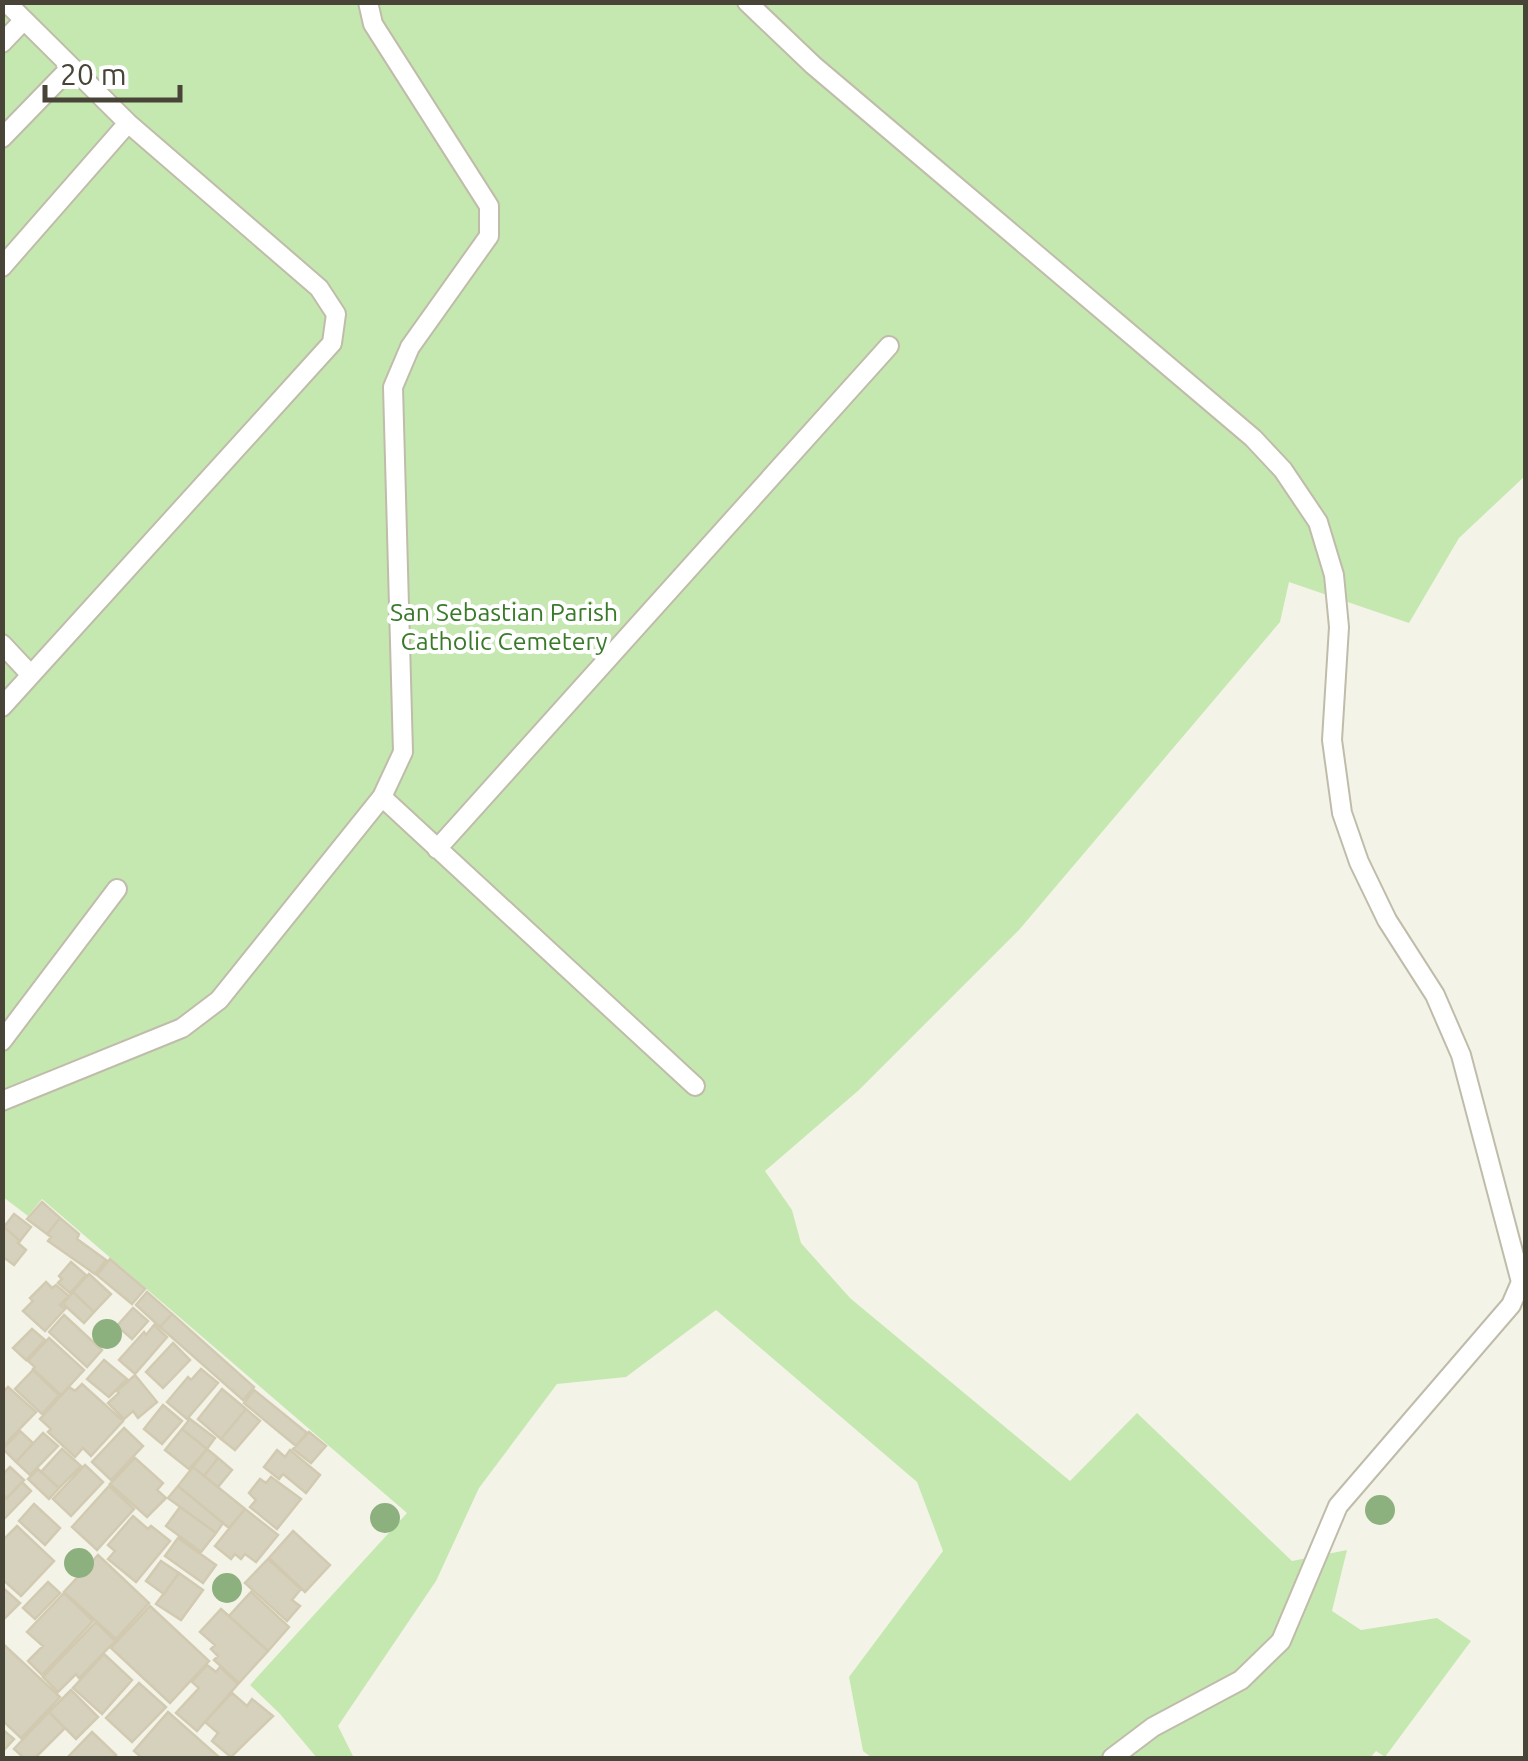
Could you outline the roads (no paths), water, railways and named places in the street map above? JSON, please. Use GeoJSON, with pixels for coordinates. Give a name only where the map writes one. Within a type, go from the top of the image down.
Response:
{"type":"FeatureCollection","features":[{"type":"Feature","properties":{"kind":"lane"},"geometry":{"type":"LineString","coordinates":[[2,707],[332,343],[336,314],[319,288],[128,123],[6,2]]}},
{"type":"Feature","properties":{"kind":"lane"},"geometry":{"type":"LineString","coordinates":[[2,1100],[182,1028],[219,1000],[382,797],[403,752],[393,387],[410,346],[488,236],[489,206],[373,24],[368,2]]}},
{"type":"Feature","properties":{"kind":"lane"},"geometry":{"type":"LineString","coordinates":[[747,2],[828,78],[1253,438],[1283,470],[1318,522],[1334,575],[1339,627],[1332,740],[1342,813],[1358,862],[1387,920],[1436,995],[1461,1055],[1523,1280],[1511,1305],[1338,1506],[1281,1641],[1242,1680],[1153,1727],[1112,1758]]}},
{"type":"Feature","properties":{"kind":"lane"},"geometry":{"type":"LineString","coordinates":[[2,42],[24,20]]}},
{"type":"Feature","properties":{"kind":"lane"},"geometry":{"type":"LineString","coordinates":[[2,138],[71,67]]}},
{"type":"Feature","properties":{"kind":"lane"},"geometry":{"type":"LineString","coordinates":[[2,267],[128,123]]}},
{"type":"Feature","properties":{"kind":"lane"},"geometry":{"type":"LineString","coordinates":[[437,849],[889,346]]}},
{"type":"Feature","properties":{"kind":"lane"},"geometry":{"type":"LineString","coordinates":[[2,644],[31,674]]}},
{"type":"Feature","properties":{"kind":"lane"},"geometry":{"type":"LineString","coordinates":[[382,797],[696,1086]]}},
{"type":"Feature","properties":{"kind":"lane"},"geometry":{"type":"LineString","coordinates":[[2,1041],[118,889]]}},
{"type":"Feature","properties":{"kind":"park label","name":"San Sebastian Parish Catholic Cemetery"},"geometry":{"type":"Point","coordinates":[504,626]}}]}
